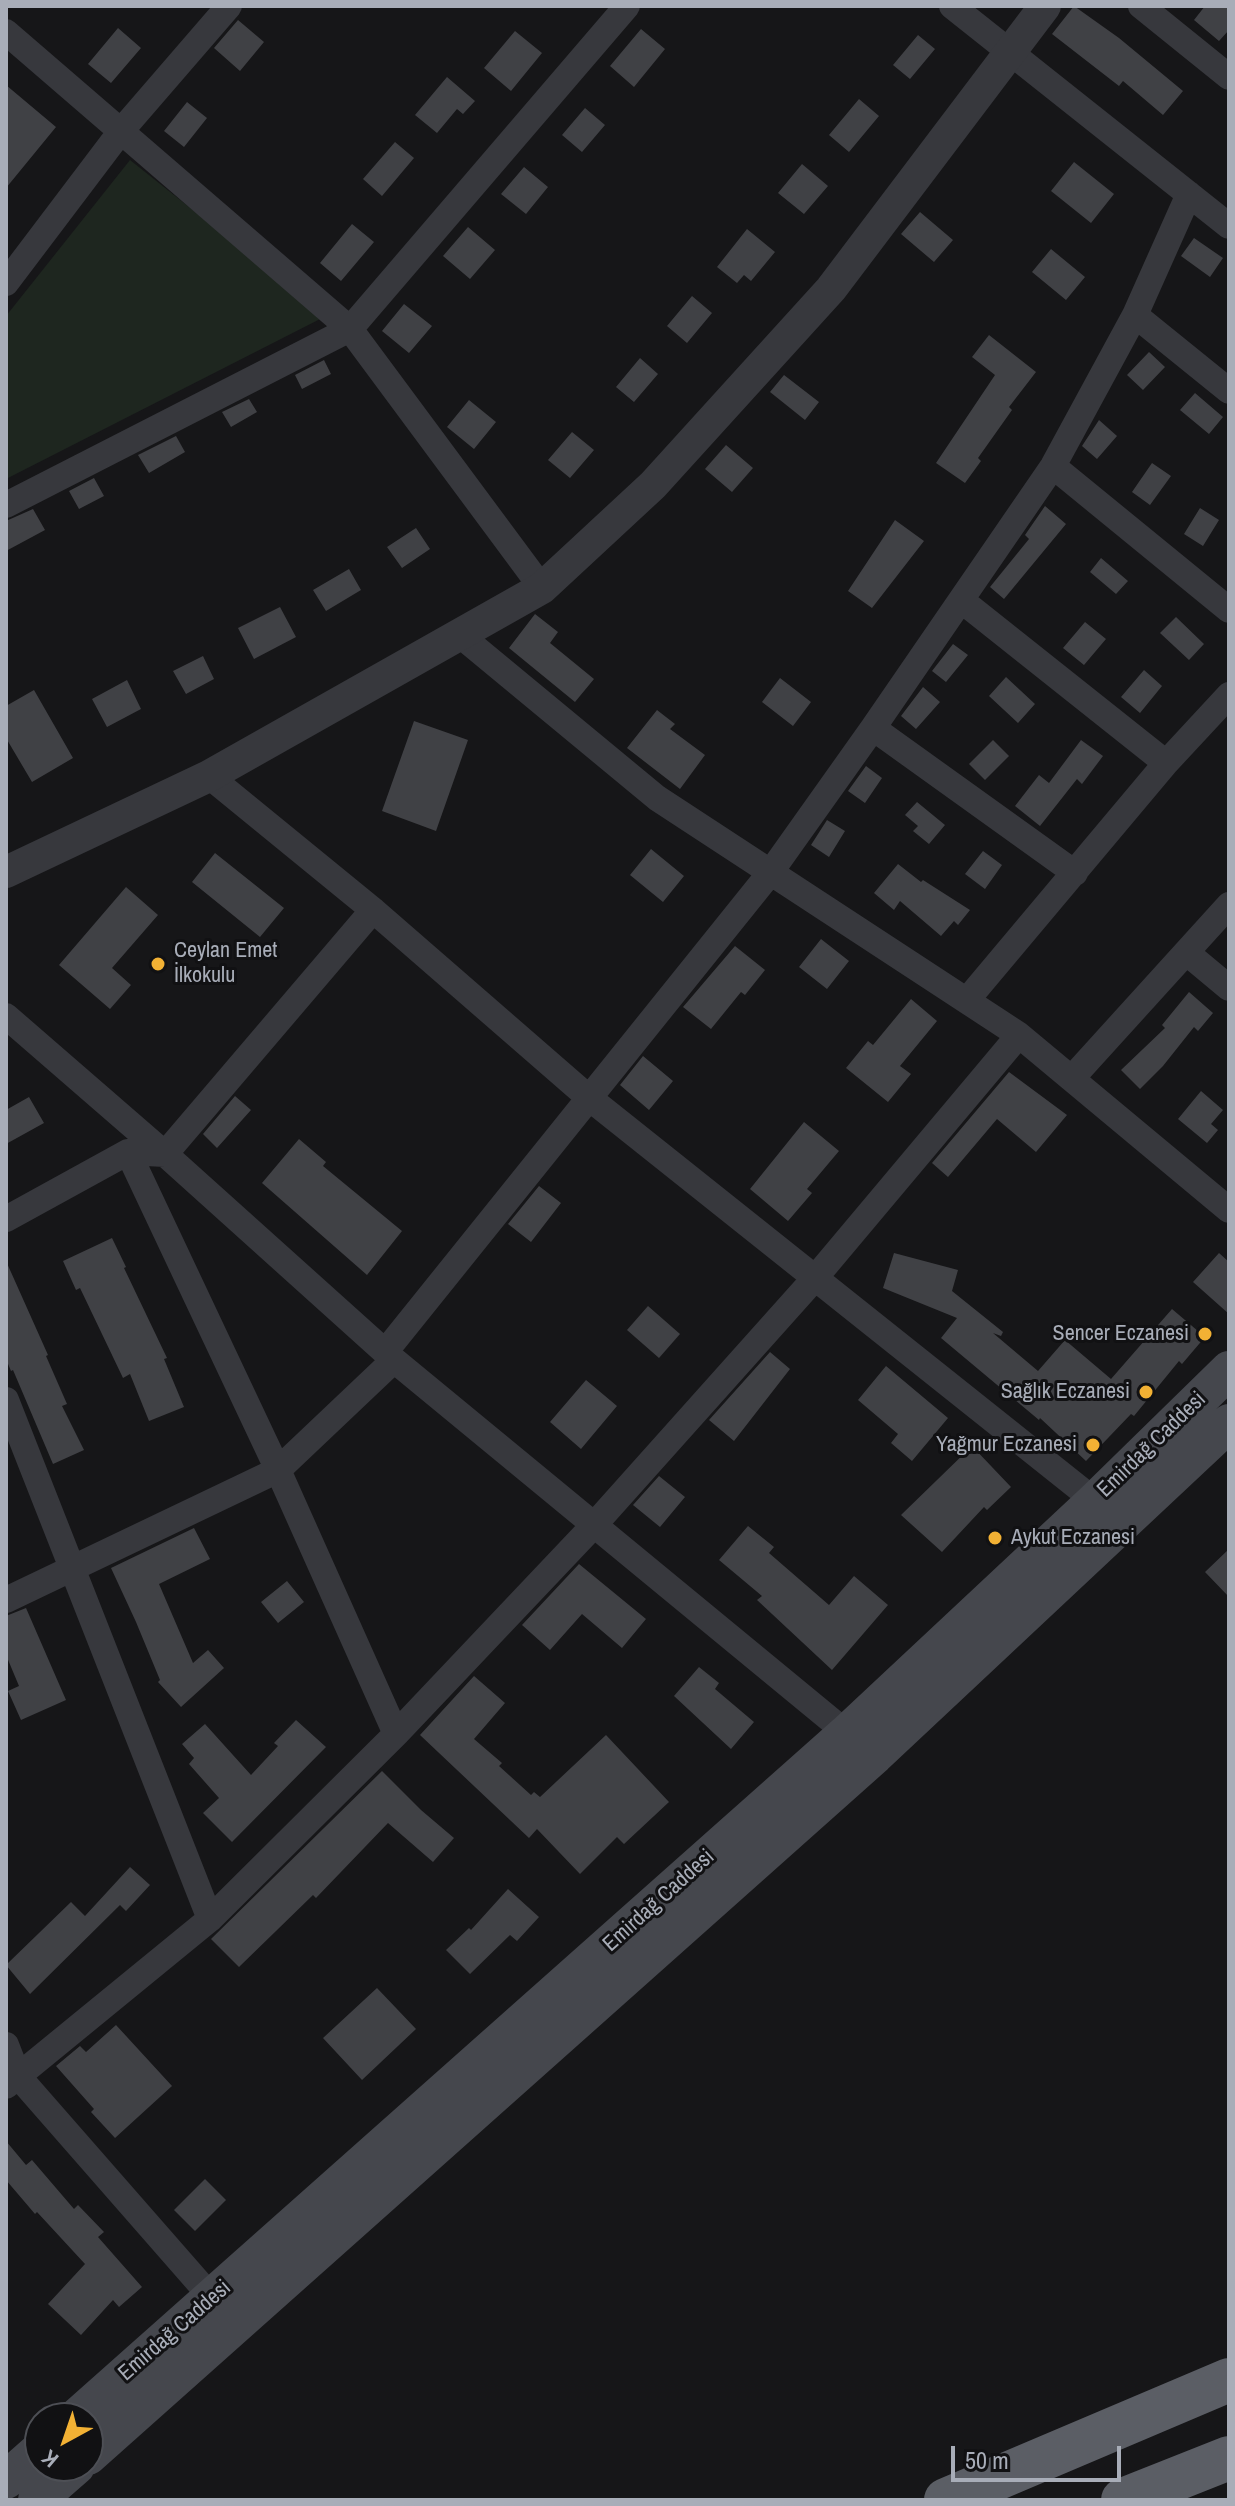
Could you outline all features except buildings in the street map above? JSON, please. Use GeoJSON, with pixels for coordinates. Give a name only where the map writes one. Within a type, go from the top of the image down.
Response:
{"type":"FeatureCollection","features":[{"type":"Feature","properties":{"kind":"highway"},"geometry":{"type":"LineString","coordinates":[[946,2500],[1229,2380]]}},
{"type":"Feature","properties":{"kind":"highway"},"geometry":{"type":"LineString","coordinates":[[1123,2500],[1229,2458]]}},
{"type":"Feature","properties":{"kind":"main road","name":"Emirdağ Caddesi"},"geometry":{"type":"LineString","coordinates":[[861,1745],[1095,1501],[1229,1370]]}},
{"type":"Feature","properties":{"kind":"main road","name":"Emirdağ Caddesi"},"geometry":{"type":"LineString","coordinates":[[104,2439],[225,2312],[861,1745],[1229,1423]]}},
{"type":"Feature","properties":{"kind":"main road","name":"Emirdağ Caddesi"},"geometry":{"type":"LineString","coordinates":[[98,2402],[225,2312]]}},
{"type":"Feature","properties":{"kind":"main road"},"geometry":{"type":"LineString","coordinates":[[6,2480],[24,2464]]}},
{"type":"Feature","properties":{"kind":"main road"},"geometry":{"type":"LineString","coordinates":[[37,2500],[58,2482]]}},
{"type":"Feature","properties":{"kind":"street"},"geometry":{"type":"LineString","coordinates":[[6,283],[121,131],[229,6]]}},
{"type":"Feature","properties":{"kind":"street"},"geometry":{"type":"LineString","coordinates":[[6,505],[350,329],[627,6]]}},
{"type":"Feature","properties":{"kind":"street"},"geometry":{"type":"LineString","coordinates":[[952,6],[1229,226]]}},
{"type":"Feature","properties":{"kind":"street"},"geometry":{"type":"LineString","coordinates":[[6,872],[209,776],[542,588],[653,485],[831,289],[1045,6]]}},
{"type":"Feature","properties":{"kind":"street"},"geometry":{"type":"LineString","coordinates":[[1141,6],[1229,77]]}},
{"type":"Feature","properties":{"kind":"street"},"geometry":{"type":"LineString","coordinates":[[6,32],[350,329],[542,588]]}},
{"type":"Feature","properties":{"kind":"street"},"geometry":{"type":"LineString","coordinates":[[6,1600],[278,1470],[390,1356],[588,1097],[770,873],[873,728],[1053,466],[1135,315],[1189,194]]}},
{"type":"Feature","properties":{"kind":"street"},"geometry":{"type":"LineString","coordinates":[[1135,315],[1229,391]]}},
{"type":"Feature","properties":{"kind":"street"},"geometry":{"type":"LineString","coordinates":[[1053,466],[1229,610]]}},
{"type":"Feature","properties":{"kind":"street"},"geometry":{"type":"LineString","coordinates":[[961,600],[1166,763]]}},
{"type":"Feature","properties":{"kind":"street"},"geometry":{"type":"LineString","coordinates":[[460,635],[657,798],[1019,1035],[1229,1210]]}},
{"type":"Feature","properties":{"kind":"street"},"geometry":{"type":"LineString","coordinates":[[967,1000],[1166,763],[1229,695]]}},
{"type":"Feature","properties":{"kind":"street"},"geometry":{"type":"LineString","coordinates":[[873,728],[1075,873]]}},
{"type":"Feature","properties":{"kind":"street"},"geometry":{"type":"LineString","coordinates":[[209,776],[373,910],[588,1097],[1095,1501]]}},
{"type":"Feature","properties":{"kind":"street"},"geometry":{"type":"LineString","coordinates":[[1072,1078],[1229,905]]}},
{"type":"Feature","properties":{"kind":"street"},"geometry":{"type":"LineString","coordinates":[[165,1154],[373,910]]}},
{"type":"Feature","properties":{"kind":"street"},"geometry":{"type":"LineString","coordinates":[[1187,953],[1229,988]]}},
{"type":"Feature","properties":{"kind":"street"},"geometry":{"type":"LineString","coordinates":[[6,1016],[390,1356],[861,1745]]}},
{"type":"Feature","properties":{"kind":"street"},"geometry":{"type":"LineString","coordinates":[[12,2081],[210,1919],[396,1734],[595,1524],[815,1278],[1019,1035]]}},
{"type":"Feature","properties":{"kind":"street"},"geometry":{"type":"LineString","coordinates":[[6,1219],[128,1152],[165,1154]]}},
{"type":"Feature","properties":{"kind":"street"},"geometry":{"type":"LineString","coordinates":[[128,1152],[278,1470],[396,1734]]}},
{"type":"Feature","properties":{"kind":"street"},"geometry":{"type":"LineString","coordinates":[[6,1400],[210,1919]]}},
{"type":"Feature","properties":{"kind":"street"},"geometry":{"type":"LineString","coordinates":[[6,2045],[12,2081],[225,2312]]}},
{"type":"Feature","properties":{"kind":"shaded area"},"geometry":{"type":"Polygon","coordinates":[[[130,160],[326,316],[6,479],[6,316],[130,160]]]}},
{"type":"Feature","properties":{"kind":"place","name":"Ceylan Emet İlkokulu"},"geometry":{"type":"Point","coordinates":[158,964]}},
{"type":"Feature","properties":{"kind":"place","name":"Sencer Eczanesi"},"geometry":{"type":"Point","coordinates":[1205,1334]}},
{"type":"Feature","properties":{"kind":"place","name":"Sağlık Eczanesi"},"geometry":{"type":"Point","coordinates":[1146,1392]}},
{"type":"Feature","properties":{"kind":"place","name":"Yağmur Eczanesi"},"geometry":{"type":"Point","coordinates":[1093,1445]}},
{"type":"Feature","properties":{"kind":"place","name":"Aykut Eczanesi"},"geometry":{"type":"Point","coordinates":[995,1538]}}]}
